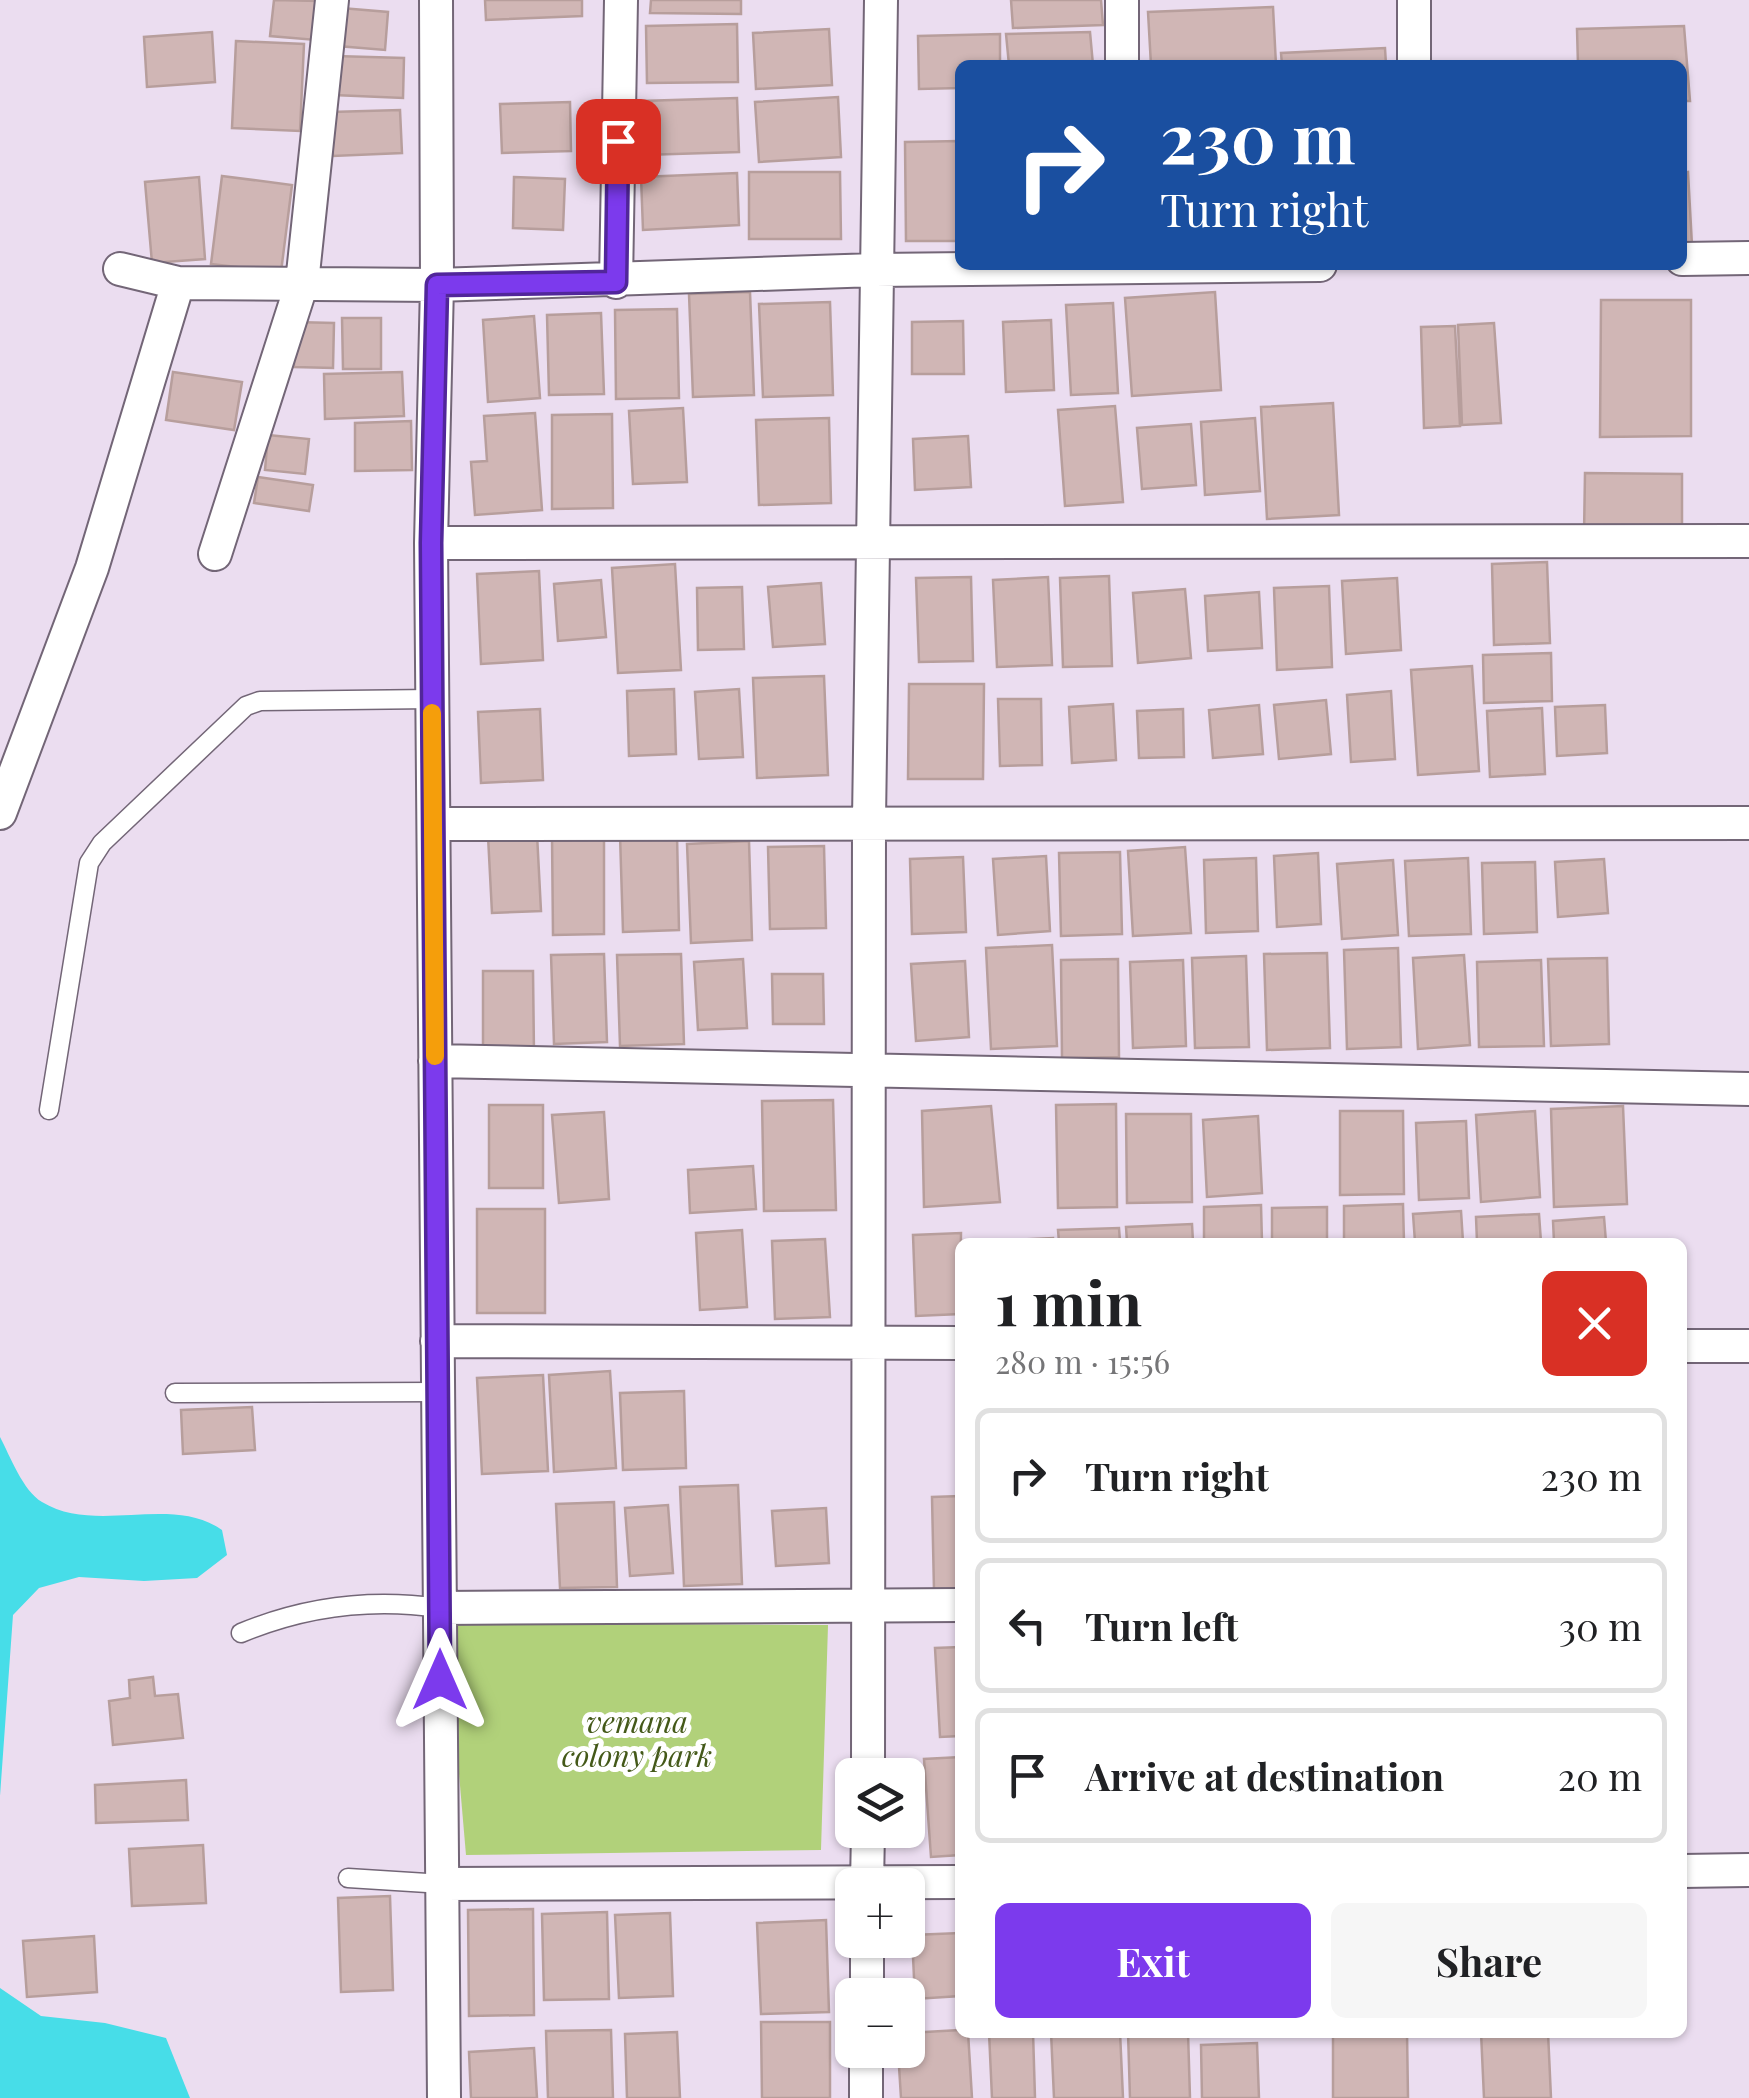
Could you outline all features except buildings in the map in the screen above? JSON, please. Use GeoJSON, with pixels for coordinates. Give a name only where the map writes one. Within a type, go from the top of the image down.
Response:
{"type":"FeatureCollection","features":[{"type":"Feature","properties":{"kind":"street"},"geometry":{"type":"LineString","coordinates":[[214,554],[302,283],[332,0]]}},
{"type":"Feature","properties":{"kind":"street"},"geometry":{"type":"LineString","coordinates":[[436,0],[437,285],[431,543],[444,2098]]}},
{"type":"Feature","properties":{"kind":"street"},"geometry":{"type":"LineString","coordinates":[[616,282],[621,0]]}},
{"type":"Feature","properties":{"kind":"street"},"geometry":{"type":"LineString","coordinates":[[868,1758],[872,1070],[869,820],[881,0]]}},
{"type":"Feature","properties":{"kind":"street"},"geometry":{"type":"LineString","coordinates":[[1122,0],[1122,60]]}},
{"type":"Feature","properties":{"kind":"street"},"geometry":{"type":"LineString","coordinates":[[1414,0],[1414,60]]}},
{"type":"Feature","properties":{"kind":"street"},"geometry":{"type":"LineString","coordinates":[[1687,259],[1749,258]]}},
{"type":"Feature","properties":{"kind":"street"},"geometry":{"type":"LineString","coordinates":[[120,269],[178,283],[437,285],[955,269]]}},
{"type":"Feature","properties":{"kind":"street"},"geometry":{"type":"LineString","coordinates":[[0,813],[92,568],[178,283]]}},
{"type":"Feature","properties":{"kind":"street"},"geometry":{"type":"LineString","coordinates":[[431,543],[1749,541]]}},
{"type":"Feature","properties":{"kind":"street"},"geometry":{"type":"LineString","coordinates":[[434,824],[869,820],[1749,823]]}},
{"type":"Feature","properties":{"kind":"street"},"geometry":{"type":"LineString","coordinates":[[435,1062],[1749,1089]]}},
{"type":"Feature","properties":{"kind":"street"},"geometry":{"type":"LineString","coordinates":[[437,1341],[955,1343]]}},
{"type":"Feature","properties":{"kind":"street"},"geometry":{"type":"LineString","coordinates":[[1687,1346],[1749,1346]]}},
{"type":"Feature","properties":{"kind":"street"},"geometry":{"type":"LineString","coordinates":[[440,1608],[955,1605]]}},
{"type":"Feature","properties":{"kind":"street"},"geometry":{"type":"LineString","coordinates":[[1687,1871],[1749,1870]]}},
{"type":"Feature","properties":{"kind":"street"},"geometry":{"type":"LineString","coordinates":[[925,1883],[955,1882]]}},
{"type":"Feature","properties":{"kind":"street"},"geometry":{"type":"LineString","coordinates":[[443,1884],[835,1884]]}},
{"type":"Feature","properties":{"kind":"street"},"geometry":{"type":"LineString","coordinates":[[866,2068],[866,2098]]}},
{"type":"Feature","properties":{"kind":"lane"},"geometry":{"type":"LineString","coordinates":[[50,1110],[84,881],[102,843],[246,706],[260,701],[432,700]]}},
{"type":"Feature","properties":{"kind":"lane"},"geometry":{"type":"LineString","coordinates":[[175,1394],[438,1392]]}},
{"type":"Feature","properties":{"kind":"lane"},"geometry":{"type":"LineString","coordinates":[[241,1633],[289,1615],[350,1604],[393,1602],[440,1608]]}},
{"type":"Feature","properties":{"kind":"lane"},"geometry":{"type":"LineString","coordinates":[[348,1878],[443,1884]]}},
{"type":"Feature","properties":{"kind":"green space","name":"vemana colony park"},"geometry":{"type":"Polygon","coordinates":[[[446,1623],[828,1625],[821,1850],[466,1855],[446,1623]]]}},
{"type":"Feature","properties":{"kind":"water"},"geometry":{"type":"Polygon","coordinates":[[[0,1437],[23,1482],[42,1502],[86,1515],[157,1514],[202,1520],[222,1530],[227,1555],[197,1578],[144,1581],[79,1577],[39,1588],[13,1615],[0,1796],[0,1437]]]}},
{"type":"Feature","properties":{"kind":"water"},"geometry":{"type":"Polygon","coordinates":[[[0,1988],[41,2016],[105,2023],[166,2038],[190,2098],[0,2098],[0,1988]]]}},
{"type":"Feature","properties":{"kind":"slow traffic"},"geometry":{"type":"LineString","coordinates":[[432,713],[435,1056]]}},
{"type":"Feature","properties":{"kind":"route"},"geometry":{"type":"LineString","coordinates":[[440,1680],[431,543],[437,285],[616,282],[618,141]]}}]}
